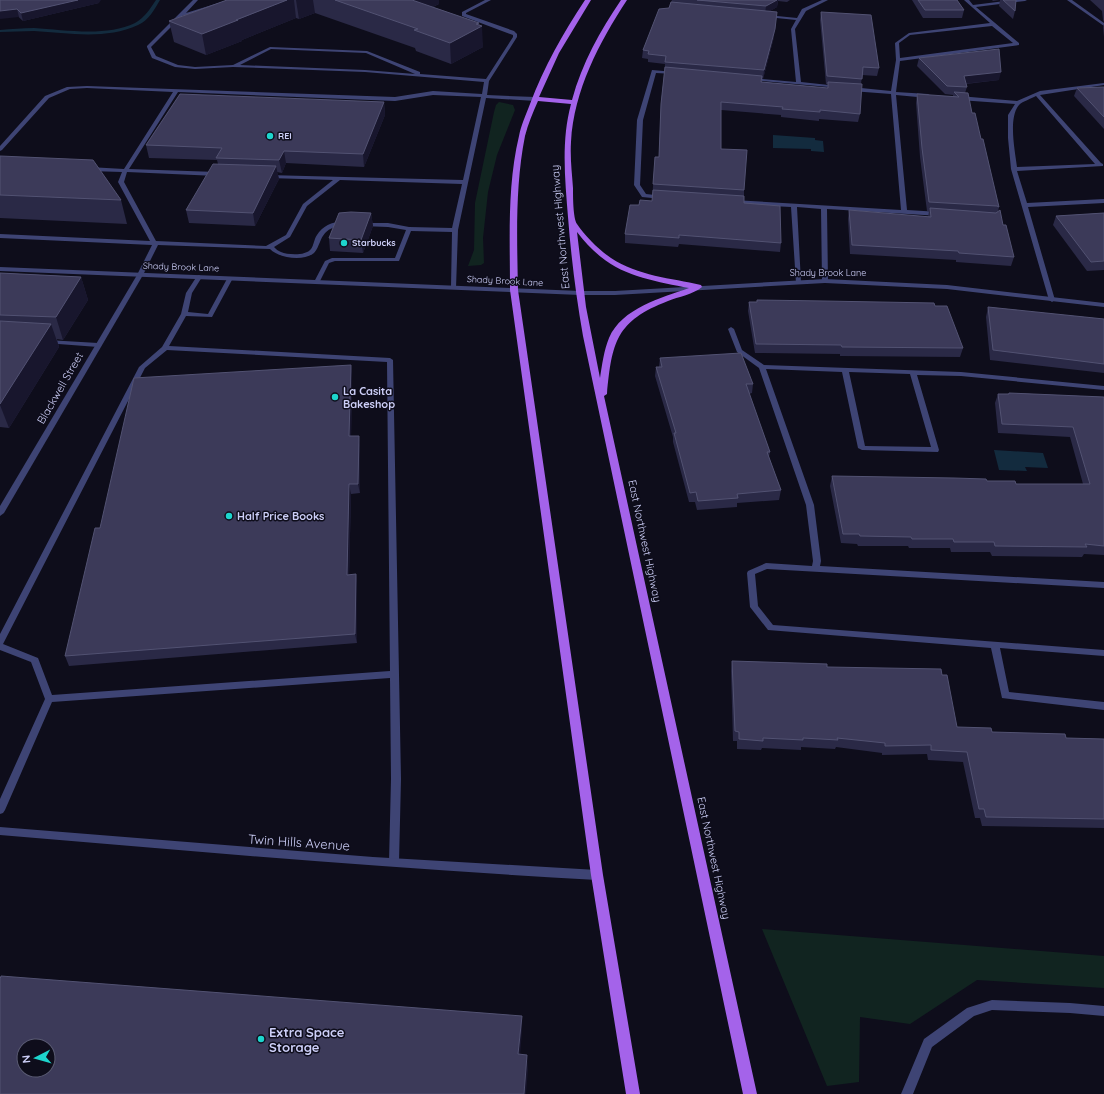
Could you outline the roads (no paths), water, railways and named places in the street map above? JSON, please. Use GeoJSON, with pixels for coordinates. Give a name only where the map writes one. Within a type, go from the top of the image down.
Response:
{"type":"FeatureCollection","features":[{"type":"Feature","properties":{"kind":"main road"},"geometry":{"type":"LineString","coordinates":[[588,0],[561,44],[535,99],[522,135],[516,171],[514,217],[514,290],[597,875],[633,1094]]}},
{"type":"Feature","properties":{"kind":"main road","name":"East Northwest Highway"},"geometry":{"type":"LineString","coordinates":[[624,0],[604,30],[587,64],[570,124],[567,150],[572,223],[580,293],[602,408],[750,1094]]}},
{"type":"Feature","properties":{"kind":"main road"},"geometry":{"type":"LineString","coordinates":[[535,99],[575,102]]}},
{"type":"Feature","properties":{"kind":"main road"},"geometry":{"type":"LineString","coordinates":[[572,223],[593,247],[609,260],[629,269],[661,279],[698,287]]}},
{"type":"Feature","properties":{"kind":"main road"},"geometry":{"type":"LineString","coordinates":[[602,408],[605,373],[614,337],[630,318],[650,305],[698,287]]}},
{"type":"Feature","properties":{"kind":"street"},"geometry":{"type":"LineString","coordinates":[[196,0],[149,47],[154,57],[177,66],[195,68],[233,66],[365,71],[487,81]]}},
{"type":"Feature","properties":{"kind":"street"},"geometry":{"type":"LineString","coordinates":[[180,15],[232,0]]}},
{"type":"Feature","properties":{"kind":"street"},"geometry":{"type":"LineString","coordinates":[[454,287],[455,230],[487,81],[515,35],[512,32],[464,15],[464,12],[489,0]]}},
{"type":"Feature","properties":{"kind":"street"},"geometry":{"type":"LineString","coordinates":[[799,83],[793,29],[804,10],[826,0]]}},
{"type":"Feature","properties":{"kind":"street"},"geometry":{"type":"LineString","coordinates":[[898,60],[1017,44],[966,0]]}},
{"type":"Feature","properties":{"kind":"street"},"geometry":{"type":"LineString","coordinates":[[972,6],[1026,0]]}},
{"type":"Feature","properties":{"kind":"street"},"geometry":{"type":"LineString","coordinates":[[1069,0],[1104,25]]}},
{"type":"Feature","properties":{"kind":"street"},"geometry":{"type":"LineString","coordinates":[[759,16],[798,19]]}},
{"type":"Feature","properties":{"kind":"street"},"geometry":{"type":"LineString","coordinates":[[904,212],[893,93],[898,60],[897,43],[909,34],[994,24]]}},
{"type":"Feature","properties":{"kind":"street"},"geometry":{"type":"LineString","coordinates":[[233,66],[270,48],[367,52],[424,76]]}},
{"type":"Feature","properties":{"kind":"street"},"geometry":{"type":"LineString","coordinates":[[666,198],[644,196],[637,185],[640,120],[654,71],[684,73]]}},
{"type":"Feature","properties":{"kind":"street"},"geometry":{"type":"LineString","coordinates":[[746,79],[935,96]]}},
{"type":"Feature","properties":{"kind":"street"},"geometry":{"type":"LineString","coordinates":[[950,98],[1018,103],[1037,94],[1104,84]]}},
{"type":"Feature","properties":{"kind":"street"},"geometry":{"type":"LineString","coordinates":[[0,149],[47,97],[69,88],[87,87],[177,90],[395,99],[433,93],[535,99]]}},
{"type":"Feature","properties":{"kind":"street"},"geometry":{"type":"LineString","coordinates":[[155,244],[121,182],[125,170],[177,90]]}},
{"type":"Feature","properties":{"kind":"street"},"geometry":{"type":"LineString","coordinates":[[1037,94],[1101,165]]}},
{"type":"Feature","properties":{"kind":"street"},"geometry":{"type":"LineString","coordinates":[[1018,103],[1011,115],[1011,138],[1014,169],[1052,300]]}},
{"type":"Feature","properties":{"kind":"street"},"geometry":{"type":"LineString","coordinates":[[1014,169],[1101,165]]}},
{"type":"Feature","properties":{"kind":"street"},"geometry":{"type":"LineString","coordinates":[[86,169],[220,174]]}},
{"type":"Feature","properties":{"kind":"street"},"geometry":{"type":"LineString","coordinates":[[259,175],[466,182]]}},
{"type":"Feature","properties":{"kind":"street"},"geometry":{"type":"LineString","coordinates":[[0,236],[267,248],[288,236],[305,205],[339,178]]}},
{"type":"Feature","properties":{"kind":"street"},"geometry":{"type":"LineString","coordinates":[[728,201],[949,215]]}},
{"type":"Feature","properties":{"kind":"street"},"geometry":{"type":"LineString","coordinates":[[1025,205],[1104,201]]}},
{"type":"Feature","properties":{"kind":"street"},"geometry":{"type":"LineString","coordinates":[[794,205],[798,282]]}},
{"type":"Feature","properties":{"kind":"street"},"geometry":{"type":"LineString","coordinates":[[824,207],[825,281]]}},
{"type":"Feature","properties":{"kind":"street"},"geometry":{"type":"LineString","coordinates":[[270,246],[280,254],[285,255],[300,255],[309,253],[313,251],[320,234],[324,229],[342,223],[350,223]]}},
{"type":"Feature","properties":{"kind":"street"},"geometry":{"type":"LineString","coordinates":[[357,224],[388,225],[409,229],[455,230]]}},
{"type":"Feature","properties":{"kind":"street"},"geometry":{"type":"LineString","coordinates":[[317,282],[327,262],[334,259],[397,260],[409,229]]}},
{"type":"Feature","properties":{"kind":"street","name":"Blackwell Street"},"geometry":{"type":"LineString","coordinates":[[0,513],[2,505],[140,275],[155,244]]}},
{"type":"Feature","properties":{"kind":"street","name":"Shady Brook Lane"},"geometry":{"type":"LineString","coordinates":[[0,269],[580,293],[825,281],[947,288],[1104,305]]}},
{"type":"Feature","properties":{"kind":"street"},"geometry":{"type":"LineString","coordinates":[[0,642],[142,368],[166,348],[184,314],[189,293],[199,277]]}},
{"type":"Feature","properties":{"kind":"street"},"geometry":{"type":"LineString","coordinates":[[184,314],[210,316],[230,278]]}},
{"type":"Feature","properties":{"kind":"street"},"geometry":{"type":"LineString","coordinates":[[731,329],[739,351],[762,367],[961,374],[1104,388]]}},
{"type":"Feature","properties":{"kind":"street"},"geometry":{"type":"LineString","coordinates":[[39,342],[98,345]]}},
{"type":"Feature","properties":{"kind":"street"},"geometry":{"type":"LineString","coordinates":[[166,348],[390,360],[396,778],[394,862]]}},
{"type":"Feature","properties":{"kind":"street"},"geometry":{"type":"LineString","coordinates":[[762,367],[810,505],[817,561],[816,568]]}},
{"type":"Feature","properties":{"kind":"street"},"geometry":{"type":"LineString","coordinates":[[845,370],[862,448],[935,450],[913,372]]}},
{"type":"Feature","properties":{"kind":"street"},"geometry":{"type":"LineString","coordinates":[[1104,585],[766,566],[751,573],[754,607],[771,628],[1104,653]]}},
{"type":"Feature","properties":{"kind":"street"},"geometry":{"type":"LineString","coordinates":[[995,645],[1005,696],[1104,706]]}},
{"type":"Feature","properties":{"kind":"street"},"geometry":{"type":"LineString","coordinates":[[0,646],[35,660],[49,699],[0,810]]}},
{"type":"Feature","properties":{"kind":"street"},"geometry":{"type":"LineString","coordinates":[[49,699],[395,674]]}},
{"type":"Feature","properties":{"kind":"street","name":"Twin Hills Avenue"},"geometry":{"type":"LineString","coordinates":[[0,831],[394,862],[597,875]]}},
{"type":"Feature","properties":{"kind":"street"},"geometry":{"type":"LineString","coordinates":[[907,1094],[928,1044],[971,1012],[992,1005],[1104,1011]]}},
{"type":"Feature","properties":{"kind":"water"},"geometry":{"type":"Polygon","coordinates":[[[773,135],[815,138],[815,140],[823,141],[824,152],[811,151],[811,149],[773,148],[773,135]]]}},
{"type":"Feature","properties":{"kind":"water"},"geometry":{"type":"Polygon","coordinates":[[[994,450],[1043,453],[1048,468],[1025,467],[1027,471],[999,470],[994,450]]]}},
{"type":"Feature","properties":{"kind":"waterway"},"geometry":{"type":"LineString","coordinates":[[0,31],[32,30],[87,33],[122,29],[137,23],[150,14],[158,0]]}},
{"type":"Feature","properties":{"kind":"place","name":"REI"},"geometry":{"type":"Point","coordinates":[270,136]}},
{"type":"Feature","properties":{"kind":"place","name":"Starbucks"},"geometry":{"type":"Point","coordinates":[344,243]}},
{"type":"Feature","properties":{"kind":"place","name":"La Casita Bakeshop"},"geometry":{"type":"Point","coordinates":[335,397]}},
{"type":"Feature","properties":{"kind":"place","name":"Half Price Books"},"geometry":{"type":"Point","coordinates":[229,516]}},
{"type":"Feature","properties":{"kind":"place","name":"Extra Space Storage"},"geometry":{"type":"Point","coordinates":[261,1039]}}]}
